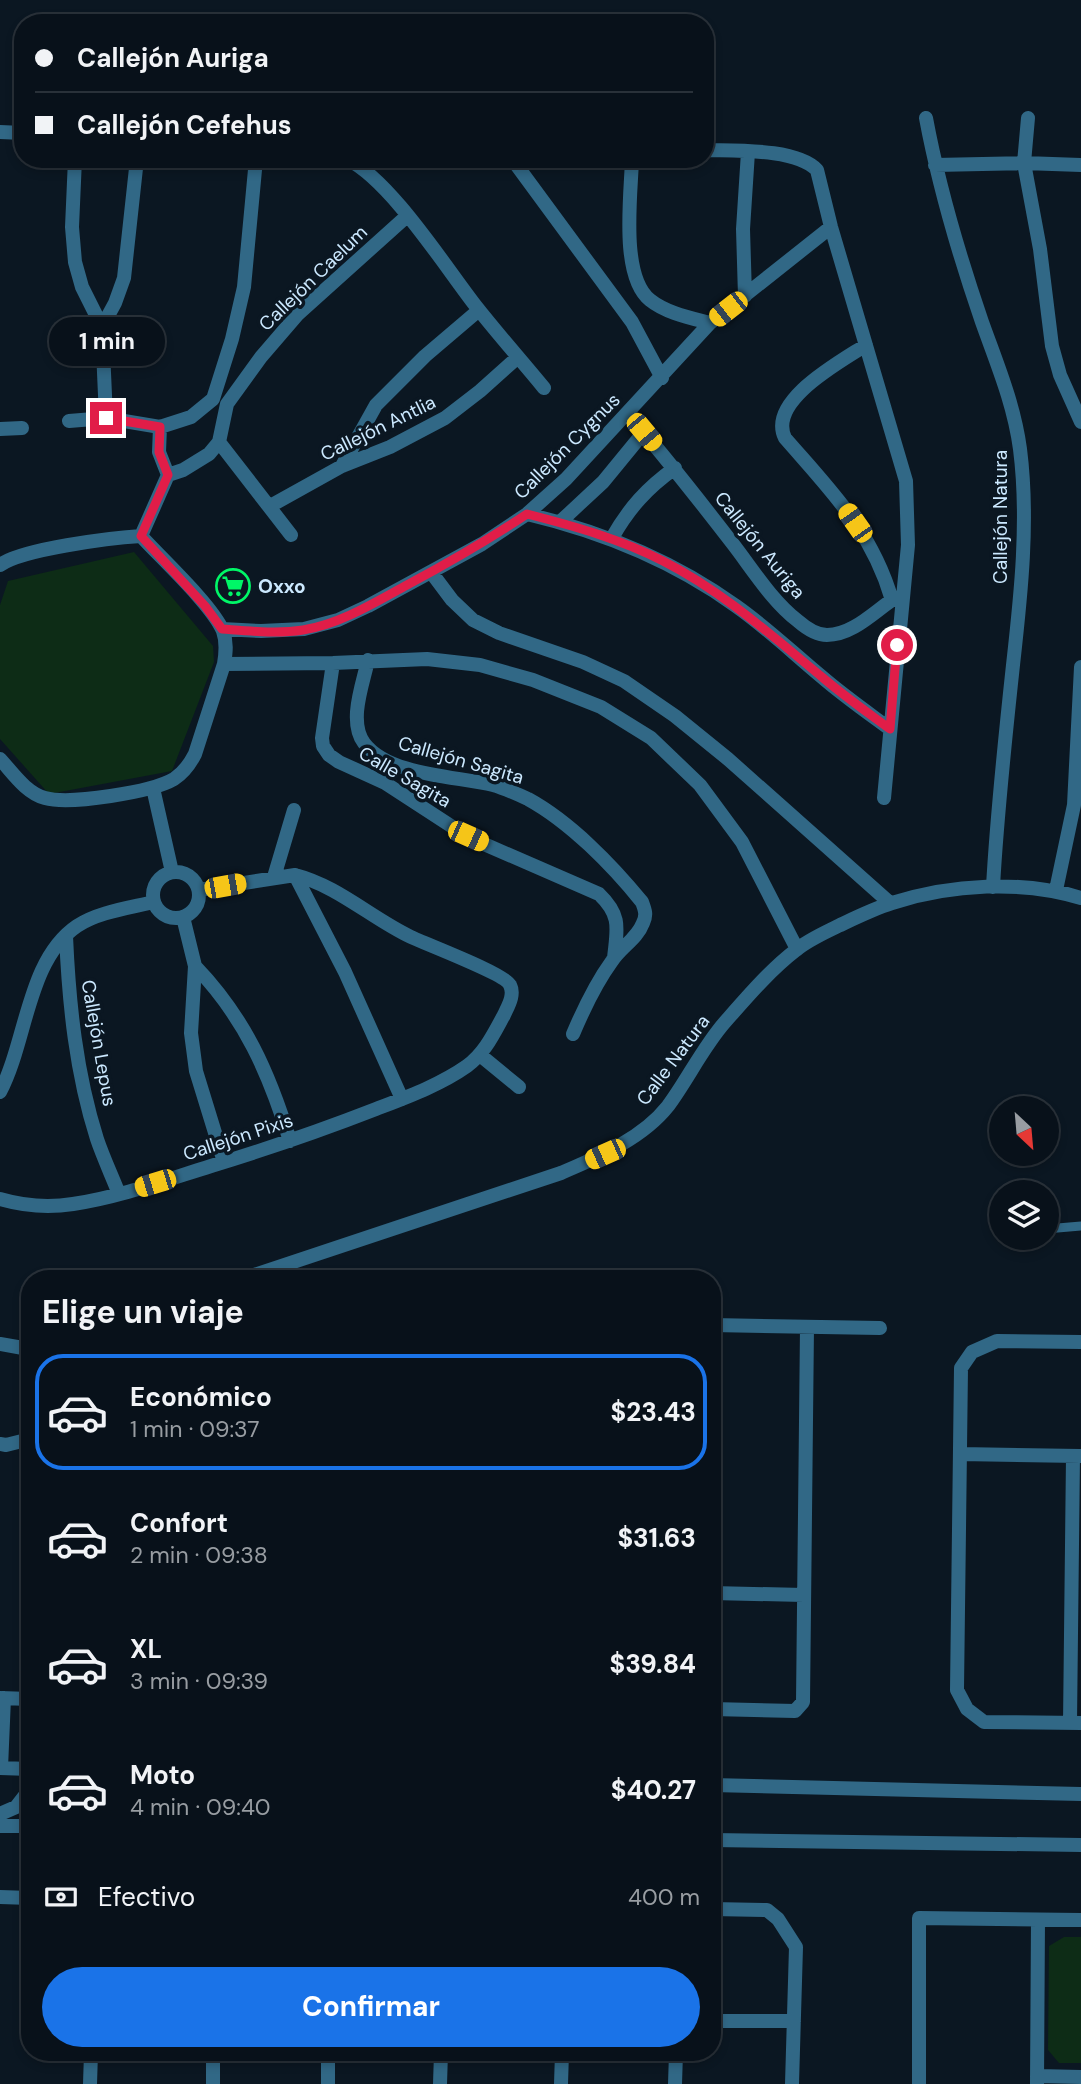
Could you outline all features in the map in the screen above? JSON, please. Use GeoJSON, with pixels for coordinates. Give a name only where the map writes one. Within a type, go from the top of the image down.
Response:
{"type":"FeatureCollection","features":[{"type":"Feature","properties":{"kind":"street","name":"Callejón Natura"},"geometry":{"type":"LineString","coordinates":[[926,118],[951,227],[1013,409],[1020,449],[1023,551],[996,826],[993,887]]}},
{"type":"Feature","properties":{"kind":"street"},"geometry":{"type":"LineString","coordinates":[[1028,118],[1024,163],[1040,249],[1052,346],[1060,374],[1081,422]]}},
{"type":"Feature","properties":{"kind":"street"},"geometry":{"type":"LineString","coordinates":[[714,150],[798,158],[810,163],[817,170],[831,227],[906,481],[908,545],[898,597],[884,798]]}},
{"type":"Feature","properties":{"kind":"street"},"geometry":{"type":"LineString","coordinates":[[745,296],[743,229],[748,152]]}},
{"type":"Feature","properties":{"kind":"street"},"geometry":{"type":"LineString","coordinates":[[935,165],[1081,165]]}},
{"type":"Feature","properties":{"kind":"street"},"geometry":{"type":"LineString","coordinates":[[75,168],[72,227],[75,262],[82,287],[102,327],[106,418]]}},
{"type":"Feature","properties":{"kind":"street"},"geometry":{"type":"LineString","coordinates":[[102,327],[116,303],[124,278],[137,168]]}},
{"type":"Feature","properties":{"kind":"street","name":"Callejón Caelum"},"geometry":{"type":"LineString","coordinates":[[219,442],[225,421],[220,402],[243,287],[255,168]]}},
{"type":"Feature","properties":{"kind":"street"},"geometry":{"type":"LineString","coordinates":[[362,168],[383,187],[544,388]]}},
{"type":"Feature","properties":{"kind":"street"},"geometry":{"type":"LineString","coordinates":[[519,168],[632,322],[662,378]]}},
{"type":"Feature","properties":{"kind":"street"},"geometry":{"type":"LineString","coordinates":[[632,168],[631,245],[632,264],[638,285],[649,300],[668,310],[710,323]]}},
{"type":"Feature","properties":{"kind":"street","name":"Callejón Caelum"},"geometry":{"type":"LineString","coordinates":[[160,427],[191,417],[220,402],[298,314],[407,216]]}},
{"type":"Feature","properties":{"kind":"street","name":"Callejón Cygnus"},"geometry":{"type":"LineString","coordinates":[[222,629],[303,629],[338,620],[482,544],[527,514],[566,479],[710,323],[831,227]]}},
{"type":"Feature","properties":{"kind":"street"},"geometry":{"type":"LineString","coordinates":[[342,466],[376,405],[425,356],[479,310]]}},
{"type":"Feature","properties":{"kind":"street"},"geometry":{"type":"LineString","coordinates":[[866,345],[816,379],[795,397],[785,410],[781,429],[785,438],[842,504],[868,541],[898,597]]}},
{"type":"Feature","properties":{"kind":"street","name":"Callejón Antlia"},"geometry":{"type":"LineString","coordinates":[[270,506],[342,466],[390,447],[445,418],[518,357]]}},
{"type":"Feature","properties":{"kind":"street","name":"Callejón Auriga"},"geometry":{"type":"LineString","coordinates":[[628,414],[675,468],[797,621],[812,631],[826,635],[843,632],[898,597]]}},
{"type":"Feature","properties":{"kind":"street"},"geometry":{"type":"LineString","coordinates":[[69,421],[106,418],[160,427],[159,452],[168,475]]}},
{"type":"Feature","properties":{"kind":"street"},"geometry":{"type":"LineString","coordinates":[[0,429],[22,428]]}},
{"type":"Feature","properties":{"kind":"street"},"geometry":{"type":"LineString","coordinates":[[560,522],[603,482],[644,432]]}},
{"type":"Feature","properties":{"kind":"street"},"geometry":{"type":"LineString","coordinates":[[141,536],[168,475],[196,463],[209,454],[219,442],[291,535]]}},
{"type":"Feature","properties":{"kind":"street"},"geometry":{"type":"LineString","coordinates":[[612,538],[635,501],[675,468]]}},
{"type":"Feature","properties":{"kind":"street"},"geometry":{"type":"LineString","coordinates":[[527,514],[612,538],[663,561],[736,606],[824,679],[890,729]]}},
{"type":"Feature","properties":{"kind":"street"},"geometry":{"type":"LineString","coordinates":[[0,565],[19,556],[114,538],[141,536]]}},
{"type":"Feature","properties":{"kind":"street"},"geometry":{"type":"LineString","coordinates":[[0,759],[28,790],[45,798],[84,799],[153,788],[174,779],[188,766],[195,754],[225,664],[226,642],[222,629],[205,606],[141,536]]}},
{"type":"Feature","properties":{"kind":"street"},"geometry":{"type":"LineString","coordinates":[[431,572],[452,600],[473,620],[499,633],[583,662],[624,681],[675,716],[728,759],[890,903]]}},
{"type":"Feature","properties":{"kind":"street"},"geometry":{"type":"LineString","coordinates":[[225,664],[427,659],[480,665],[533,680],[601,706],[651,738],[700,785],[742,842],[797,949]]}},
{"type":"Feature","properties":{"kind":"street","name":"Callejón Sagita"},"geometry":{"type":"LineString","coordinates":[[368,660],[359,703],[358,731],[363,742],[372,751],[396,765],[495,786],[527,799],[583,839],[632,890],[646,911],[641,928],[614,958],[583,1009],[573,1034]]}},
{"type":"Feature","properties":{"kind":"street","name":"Calle Sagita"},"geometry":{"type":"LineString","coordinates":[[333,663],[323,721],[323,746],[329,755],[384,783],[468,836],[599,894]]}},
{"type":"Feature","properties":{"kind":"street"},"geometry":{"type":"LineString","coordinates":[[1056,890],[1078,806],[1081,667]]}},
{"type":"Feature","properties":{"kind":"street"},"geometry":{"type":"LineString","coordinates":[[384,783],[396,765]]}},
{"type":"Feature","properties":{"kind":"street"},"geometry":{"type":"LineString","coordinates":[[153,788],[172,872]]}},
{"type":"Feature","properties":{"kind":"street"},"geometry":{"type":"LineString","coordinates":[[274,877],[294,810]]}},
{"type":"Feature","properties":{"kind":"street"},"geometry":{"type":"LineString","coordinates":[[612,870],[599,894],[610,904],[615,915],[617,924],[614,958]]}},
{"type":"Feature","properties":{"kind":"street"},"geometry":{"type":"LineString","coordinates":[[172,872],[189,876],[199,890],[196,907],[183,917],[169,917],[157,908],[154,902],[156,883],[172,872]]}},
{"type":"Feature","properties":{"kind":"street"},"geometry":{"type":"LineString","coordinates":[[295,875],[345,972],[402,1099]]}},
{"type":"Feature","properties":{"kind":"street","name":"Callejón Pixis"},"geometry":{"type":"LineString","coordinates":[[0,1199],[27,1207],[72,1205],[119,1194],[290,1142],[402,1099],[447,1078],[480,1055],[509,1005],[511,986],[506,979],[401,932],[334,889],[314,880],[295,875],[199,890]]}},
{"type":"Feature","properties":{"kind":"street","name":"Calle Natura"},"geometry":{"type":"LineString","coordinates":[[269,1270],[561,1173],[605,1154],[641,1131],[666,1108],[722,1026],[755,989],[797,949],[841,925],[890,903],[914,897],[993,887],[1056,890],[1081,898]]}},
{"type":"Feature","properties":{"kind":"street"},"geometry":{"type":"LineString","coordinates":[[0,1091],[19,1045],[35,987],[43,969],[66,936],[96,917],[154,902]]}},
{"type":"Feature","properties":{"kind":"street"},"geometry":{"type":"LineString","coordinates":[[183,917],[195,966],[191,1033],[196,1071],[224,1162]]}},
{"type":"Feature","properties":{"kind":"street","name":"Callejón Lepus"},"geometry":{"type":"LineString","coordinates":[[66,936],[71,1013],[80,1073],[97,1139],[119,1194]]}},
{"type":"Feature","properties":{"kind":"street"},"geometry":{"type":"LineString","coordinates":[[195,966],[228,1004],[259,1057],[290,1142]]}},
{"type":"Feature","properties":{"kind":"street"},"geometry":{"type":"LineString","coordinates":[[480,1055],[519,1087]]}},
{"type":"Feature","properties":{"kind":"street"},"geometry":{"type":"LineString","coordinates":[[721,1325],[880,1328]]}},
{"type":"Feature","properties":{"kind":"street"},"geometry":{"type":"LineString","coordinates":[[721,1709],[794,1711],[803,1702],[807,1327]]}},
{"type":"Feature","properties":{"kind":"street"},"geometry":{"type":"LineString","coordinates":[[960,1454],[1077,1456],[1075,1723],[984,1722],[967,1709],[957,1690],[961,1368],[972,1352],[997,1341],[1081,1342]]}},
{"type":"Feature","properties":{"kind":"street"},"geometry":{"type":"LineString","coordinates":[[0,1344],[21,1348]]}},
{"type":"Feature","properties":{"kind":"street"},"geometry":{"type":"LineString","coordinates":[[0,1444],[21,1441]]}},
{"type":"Feature","properties":{"kind":"street"},"geometry":{"type":"LineString","coordinates":[[721,1594],[804,1595]]}},
{"type":"Feature","properties":{"kind":"street"},"geometry":{"type":"LineString","coordinates":[[21,1699],[2,1698],[0,1768],[21,1769]]}},
{"type":"Feature","properties":{"kind":"street"},"geometry":{"type":"LineString","coordinates":[[721,1785],[1081,1794]]}},
{"type":"Feature","properties":{"kind":"street"},"geometry":{"type":"LineString","coordinates":[[0,1814],[16,1807],[21,1801]]}},
{"type":"Feature","properties":{"kind":"street"},"geometry":{"type":"LineString","coordinates":[[0,1826],[21,1826]]}},
{"type":"Feature","properties":{"kind":"street"},"geometry":{"type":"LineString","coordinates":[[721,1840],[1081,1845]]}},
{"type":"Feature","properties":{"kind":"street"},"geometry":{"type":"LineString","coordinates":[[0,1897],[21,1898]]}},
{"type":"Feature","properties":{"kind":"street"},"geometry":{"type":"LineString","coordinates":[[721,1909],[767,1910],[778,1919],[796,1947],[792,2084]]}},
{"type":"Feature","properties":{"kind":"street"},"geometry":{"type":"LineString","coordinates":[[919,2084],[919,1918],[1081,1920]]}},
{"type":"Feature","properties":{"kind":"street"},"geometry":{"type":"LineString","coordinates":[[1038,1920],[1037,2080],[1081,2077]]}},
{"type":"Feature","properties":{"kind":"street"},"geometry":{"type":"LineString","coordinates":[[721,2021],[794,2021]]}},
{"type":"Feature","properties":{"kind":"street"},"geometry":{"type":"LineString","coordinates":[[90,2084],[91,2061]]}},
{"type":"Feature","properties":{"kind":"street"},"geometry":{"type":"LineString","coordinates":[[213,2061],[213,2084]]}},
{"type":"Feature","properties":{"kind":"street"},"geometry":{"type":"LineString","coordinates":[[328,2061],[328,2084]]}},
{"type":"Feature","properties":{"kind":"street"},"geometry":{"type":"LineString","coordinates":[[440,2084],[441,2061]]}},
{"type":"Feature","properties":{"kind":"street"},"geometry":{"type":"LineString","coordinates":[[561,2084],[562,2061]]}},
{"type":"Feature","properties":{"kind":"street"},"geometry":{"type":"LineString","coordinates":[[675,2084],[676,2061]]}},
{"type":"Feature","properties":{"kind":"lane"},"geometry":{"type":"LineString","coordinates":[[1059,1228],[1081,1226]]}},
{"type":"Feature","properties":{"kind":"green space"},"geometry":{"type":"Polygon","coordinates":[[[134,552],[213,646],[214,662],[172,771],[49,794],[0,739],[0,605],[8,581],[134,552]]]}},
{"type":"Feature","properties":{"kind":"green space"},"geometry":{"type":"Polygon","coordinates":[[[1064,1937],[1081,1937],[1081,2063],[1059,2063],[1048,2050],[1049,1946],[1064,1937]]]}},
{"type":"Feature","properties":{"kind":"place","name":"Oxxo"},"geometry":{"type":"Point","coordinates":[233,586]}},
{"type":"Feature","properties":{"kind":"route"},"geometry":{"type":"LineString","coordinates":[[106,418],[160,427],[159,452],[168,475],[141,536],[205,606],[222,629],[303,629],[338,620],[482,544],[527,514],[612,538],[663,561],[697,581],[736,606],[824,679],[890,729],[897,645]]}}]}
